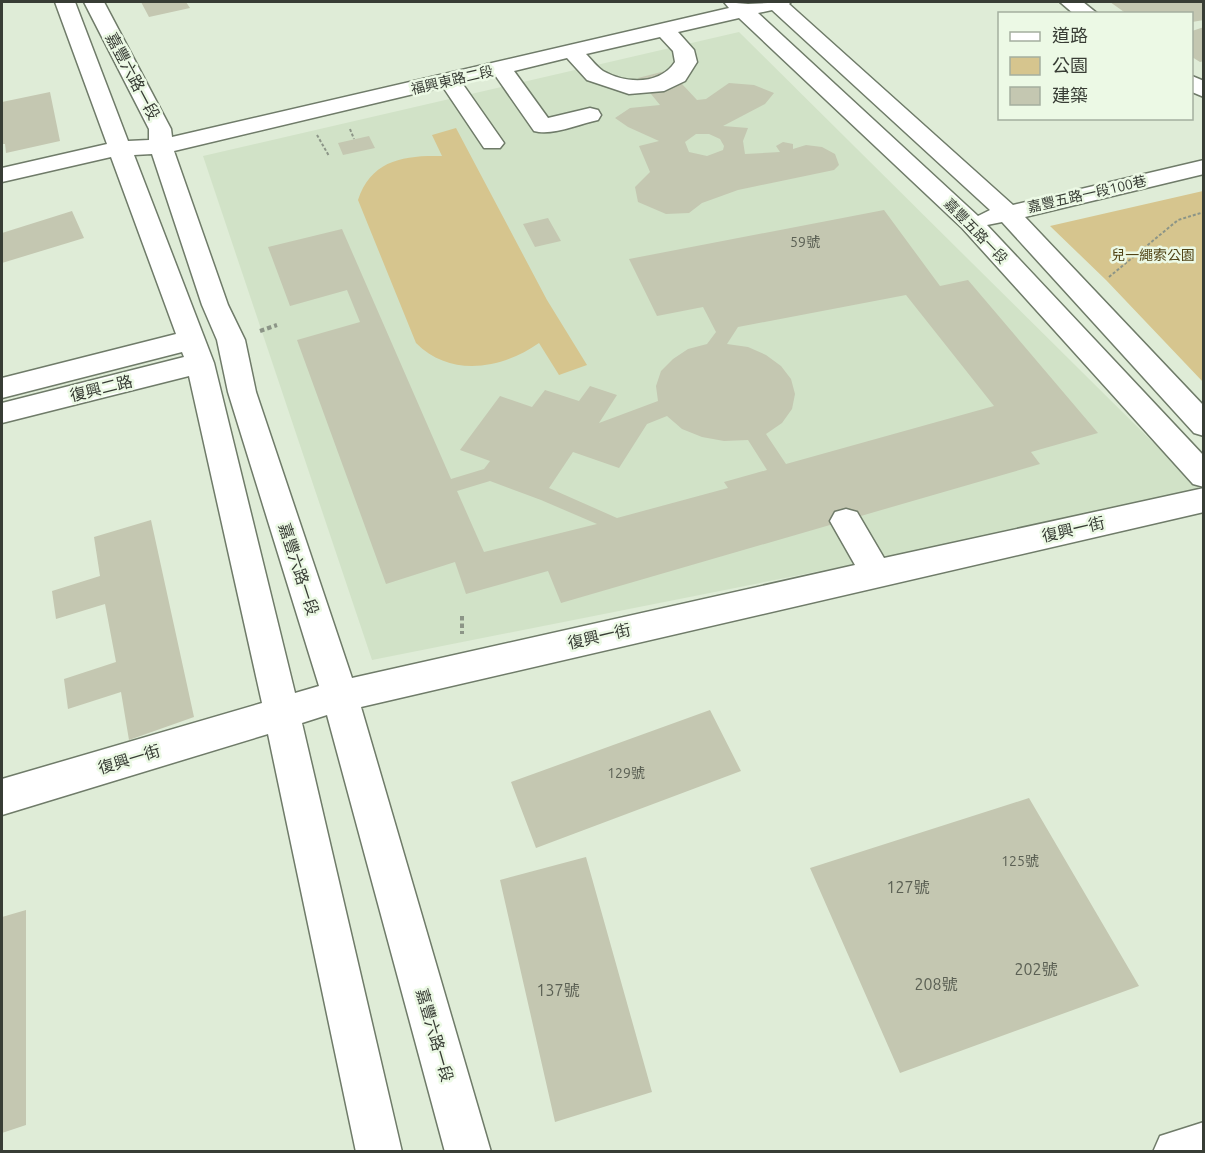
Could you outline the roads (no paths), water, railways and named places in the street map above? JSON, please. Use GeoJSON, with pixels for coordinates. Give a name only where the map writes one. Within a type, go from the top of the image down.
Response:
{"type":"FeatureCollection","features":[{"type":"Feature","properties":{"kind":"street","name":"嘉豐六路一段"},"geometry":{"type":"LineString","coordinates":[[64,2],[196,352],[282,713],[379,1152]]}},
{"type":"Feature","properties":{"kind":"street","name":"嘉豐六路一段"},"geometry":{"type":"LineString","coordinates":[[94,2],[161,138],[215,305],[231,340],[242,392],[340,696],[468,1152]]}},
{"type":"Feature","properties":{"kind":"street","name":"福興東路二段"},"geometry":{"type":"LineString","coordinates":[[2,175],[161,138],[709,2]]}},
{"type":"Feature","properties":{"kind":"street","name":"福興東路二段"},"geometry":{"type":"LineString","coordinates":[[161,138],[450,81],[664,29],[739,6],[777,2]]}},
{"type":"Feature","properties":{"kind":"street","name":"嘉豐五路一段"},"geometry":{"type":"LineString","coordinates":[[777,2],[1006,212],[1203,425]]}},
{"type":"Feature","properties":{"kind":"street"},"geometry":{"type":"LineString","coordinates":[[1070,2],[1085,12]]}},
{"type":"Feature","properties":{"kind":"street","name":"嘉豐五路一段"},"geometry":{"type":"LineString","coordinates":[[739,6],[970,224],[1203,476]]}},
{"type":"Feature","properties":{"kind":"street"},"geometry":{"type":"LineString","coordinates":[[571,51],[595,75],[629,87],[656,87],[677,76],[686,62],[682,50],[664,29]]}},
{"type":"Feature","properties":{"kind":"street"},"geometry":{"type":"LineString","coordinates":[[501,68],[542,126],[590,115]]}},
{"type":"Feature","properties":{"kind":"street"},"geometry":{"type":"LineString","coordinates":[[450,81],[492,143]]}},
{"type":"Feature","properties":{"kind":"street","name":"嘉豐五路一段100巷"},"geometry":{"type":"LineString","coordinates":[[970,224],[1006,212],[1203,167]]}},
{"type":"Feature","properties":{"kind":"street","name":"復興二路"},"geometry":{"type":"LineString","coordinates":[[2,388],[196,352]]}},
{"type":"Feature","properties":{"kind":"street","name":"復興二路"},"geometry":{"type":"LineString","coordinates":[[2,413],[196,352]]}},
{"type":"Feature","properties":{"kind":"street","name":"復興一街"},"geometry":{"type":"LineString","coordinates":[[2,797],[340,696],[1203,500]]}},
{"type":"Feature","properties":{"kind":"street"},"geometry":{"type":"LineString","coordinates":[[846,521],[876,573]]}},
{"type":"Feature","properties":{"kind":"street"},"geometry":{"type":"LineString","coordinates":[[1176,1152],[1203,1145]]}},
{"type":"Feature","properties":{"kind":"park label","name":"兒一繩索公園"},"geometry":{"type":"Point","coordinates":[1153,255]}}]}
